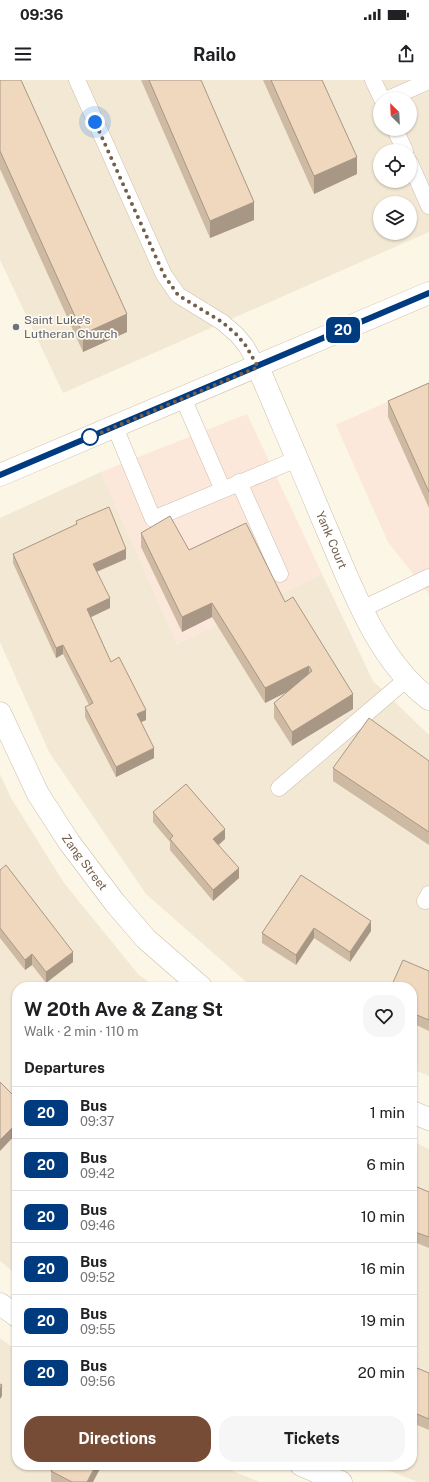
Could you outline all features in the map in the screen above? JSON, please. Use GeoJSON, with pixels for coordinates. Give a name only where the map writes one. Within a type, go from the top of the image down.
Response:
{"type":"FeatureCollection","features":[{"type":"Feature","properties":{"kind":"street"},"geometry":{"type":"LineString","coordinates":[[0,475],[258,367],[429,293]]}},
{"type":"Feature","properties":{"kind":"street","name":"Yank Court"},"geometry":{"type":"LineString","coordinates":[[258,367],[362,609],[388,656],[419,691],[429,699]]}},
{"type":"Feature","properties":{"kind":"street","name":"Zang Street"},"geometry":{"type":"LineString","coordinates":[[0,713],[38,794],[69,842],[115,903],[146,939],[195,982]]}},
{"type":"Feature","properties":{"kind":"street"},"geometry":{"type":"LineString","coordinates":[[417,1114],[429,1119]]}},
{"type":"Feature","properties":{"kind":"street"},"geometry":{"type":"LineString","coordinates":[[0,1304],[12,1312]]}},
{"type":"Feature","properties":{"kind":"street"},"geometry":{"type":"LineString","coordinates":[[313,1470],[341,1482]]}},
{"type":"Feature","properties":{"kind":"lane"},"geometry":{"type":"LineString","coordinates":[[77,80],[164,275],[178,295],[222,322],[237,335],[246,346],[258,367]]}},
{"type":"Feature","properties":{"kind":"lane"},"geometry":{"type":"LineString","coordinates":[[373,80],[379,92]]}},
{"type":"Feature","properties":{"kind":"lane"},"geometry":{"type":"LineString","coordinates":[[404,92],[429,81]]}},
{"type":"Feature","properties":{"kind":"lane"},"geometry":{"type":"LineString","coordinates":[[417,179],[429,206]]}},
{"type":"Feature","properties":{"kind":"lane"},"geometry":{"type":"LineString","coordinates":[[183,398],[223,490]]}},
{"type":"Feature","properties":{"kind":"lane"},"geometry":{"type":"LineString","coordinates":[[115,427],[153,518],[297,459]]}},
{"type":"Feature","properties":{"kind":"lane"},"geometry":{"type":"LineString","coordinates":[[239,482],[280,574]]}},
{"type":"Feature","properties":{"kind":"lane"},"geometry":{"type":"LineString","coordinates":[[362,609],[429,577]]}},
{"type":"Feature","properties":{"kind":"lane"},"geometry":{"type":"LineString","coordinates":[[279,788],[408,678]]}},
{"type":"Feature","properties":{"kind":"shaded area"},"geometry":{"type":"Polygon","coordinates":[[[0,80],[429,80],[429,232],[417,237],[417,196],[373,196],[373,240],[411,240],[63,393],[0,260],[0,80]]]}},
{"type":"Feature","properties":{"kind":"shaded area"},"geometry":{"type":"Polygon","coordinates":[[[429,383],[429,594],[388,542],[336,425],[429,383]]]}},
{"type":"Feature","properties":{"kind":"shaded area"},"geometry":{"type":"Polygon","coordinates":[[[247,414],[322,574],[177,644],[101,472],[247,414]]]}},
{"type":"Feature","properties":{"kind":"shaded area"},"geometry":{"type":"Polygon","coordinates":[[[101,472],[177,644],[322,574],[373,681],[429,735],[429,1076],[417,1071],[417,982],[246,982],[146,894],[49,752],[0,642],[0,518],[101,472]]]}},
{"type":"Feature","properties":{"kind":"shaded area"},"geometry":{"type":"Polygon","coordinates":[[[0,774],[11,798],[64,883],[138,974],[148,982],[12,982],[12,1271],[0,1261],[0,774]]]}},
{"type":"Feature","properties":{"kind":"shaded area"},"geometry":{"type":"Polygon","coordinates":[[[417,1143],[429,1149],[429,1482],[418,1482],[388,1470],[417,1470],[417,1143]]]}},
{"type":"Feature","properties":{"kind":"shaded area"},"geometry":{"type":"Polygon","coordinates":[[[0,1338],[12,1347],[12,1470],[230,1470],[260,1482],[0,1482],[0,1338]]]}},
{"type":"Feature","properties":{"kind":"building"},"geometry":{"type":"Polygon","coordinates":[[[0,80],[21,80],[127,314],[83,334],[0,151],[0,80]]]}},
{"type":"Feature","properties":{"kind":"building"},"geometry":{"type":"Polygon","coordinates":[[[149,80],[201,80],[254,202],[210,221],[149,80]]]}},
{"type":"Feature","properties":{"kind":"building"},"geometry":{"type":"Polygon","coordinates":[[[271,80],[322,80],[357,157],[314,176],[271,80]]]}},
{"type":"Feature","properties":{"kind":"building"},"geometry":{"type":"Polygon","coordinates":[[[429,383],[429,492],[388,401],[429,383]]]}},
{"type":"Feature","properties":{"kind":"building"},"geometry":{"type":"Polygon","coordinates":[[[109,507],[126,549],[93,564],[110,598],[87,609],[111,662],[119,657],[146,710],[137,714],[154,748],[116,767],[85,707],[93,703],[63,645],[56,648],[13,554],[77,524],[76,521],[109,507]]]}},
{"type":"Feature","properties":{"kind":"building"},"geometry":{"type":"Polygon","coordinates":[[[170,516],[189,550],[246,523],[285,602],[293,597],[353,694],[292,732],[274,703],[312,671],[309,666],[265,688],[212,603],[182,617],[141,533],[170,516]]]}},
{"type":"Feature","properties":{"kind":"building"},"geometry":{"type":"Polygon","coordinates":[[[369,718],[429,761],[429,832],[333,768],[369,718]]]}},
{"type":"Feature","properties":{"kind":"building"},"geometry":{"type":"Polygon","coordinates":[[[186,784],[225,829],[213,839],[239,868],[213,890],[170,839],[173,836],[153,812],[186,784]]]}},
{"type":"Feature","properties":{"kind":"building"},"geometry":{"type":"Polygon","coordinates":[[[6,865],[73,952],[46,972],[32,954],[25,960],[0,928],[0,870],[6,865]]]}},
{"type":"Feature","properties":{"kind":"building"},"geometry":{"type":"Polygon","coordinates":[[[301,875],[371,921],[350,952],[314,928],[296,955],[262,933],[301,875]]]}},
{"type":"Feature","properties":{"kind":"building"},"geometry":{"type":"Polygon","coordinates":[[[403,960],[429,971],[429,1020],[417,1015],[417,982],[393,982],[403,960]]]}},
{"type":"Feature","properties":{"kind":"building"},"geometry":{"type":"Polygon","coordinates":[[[0,1082],[12,1094],[12,1128],[0,1140],[0,1082]]]}},
{"type":"Feature","properties":{"kind":"building"},"geometry":{"type":"Polygon","coordinates":[[[417,1187],[429,1192],[429,1237],[417,1233],[417,1187]]]}},
{"type":"Feature","properties":{"kind":"building"},"geometry":{"type":"Polygon","coordinates":[[[417,1368],[429,1373],[429,1419],[417,1414],[417,1368]]]}},
{"type":"Feature","properties":{"kind":"building"},"geometry":{"type":"Polygon","coordinates":[[[93,1470],[87,1482],[72,1482],[51,1471],[93,1470]]]}},
{"type":"Feature","properties":{"kind":"bus line","name":"20"},"geometry":{"type":"LineString","coordinates":[[0,475],[429,293]]}},
{"type":"Feature","properties":{"kind":"place","name":"Saint Luke's Lutheran Church"},"geometry":{"type":"Point","coordinates":[16,327]}},
{"type":"Feature","properties":{"kind":"route"},"geometry":{"type":"LineString","coordinates":[[90,437],[86,439],[258,367],[246,346],[237,335],[222,322],[198,309],[178,295],[164,275],[95,122]]}}]}
